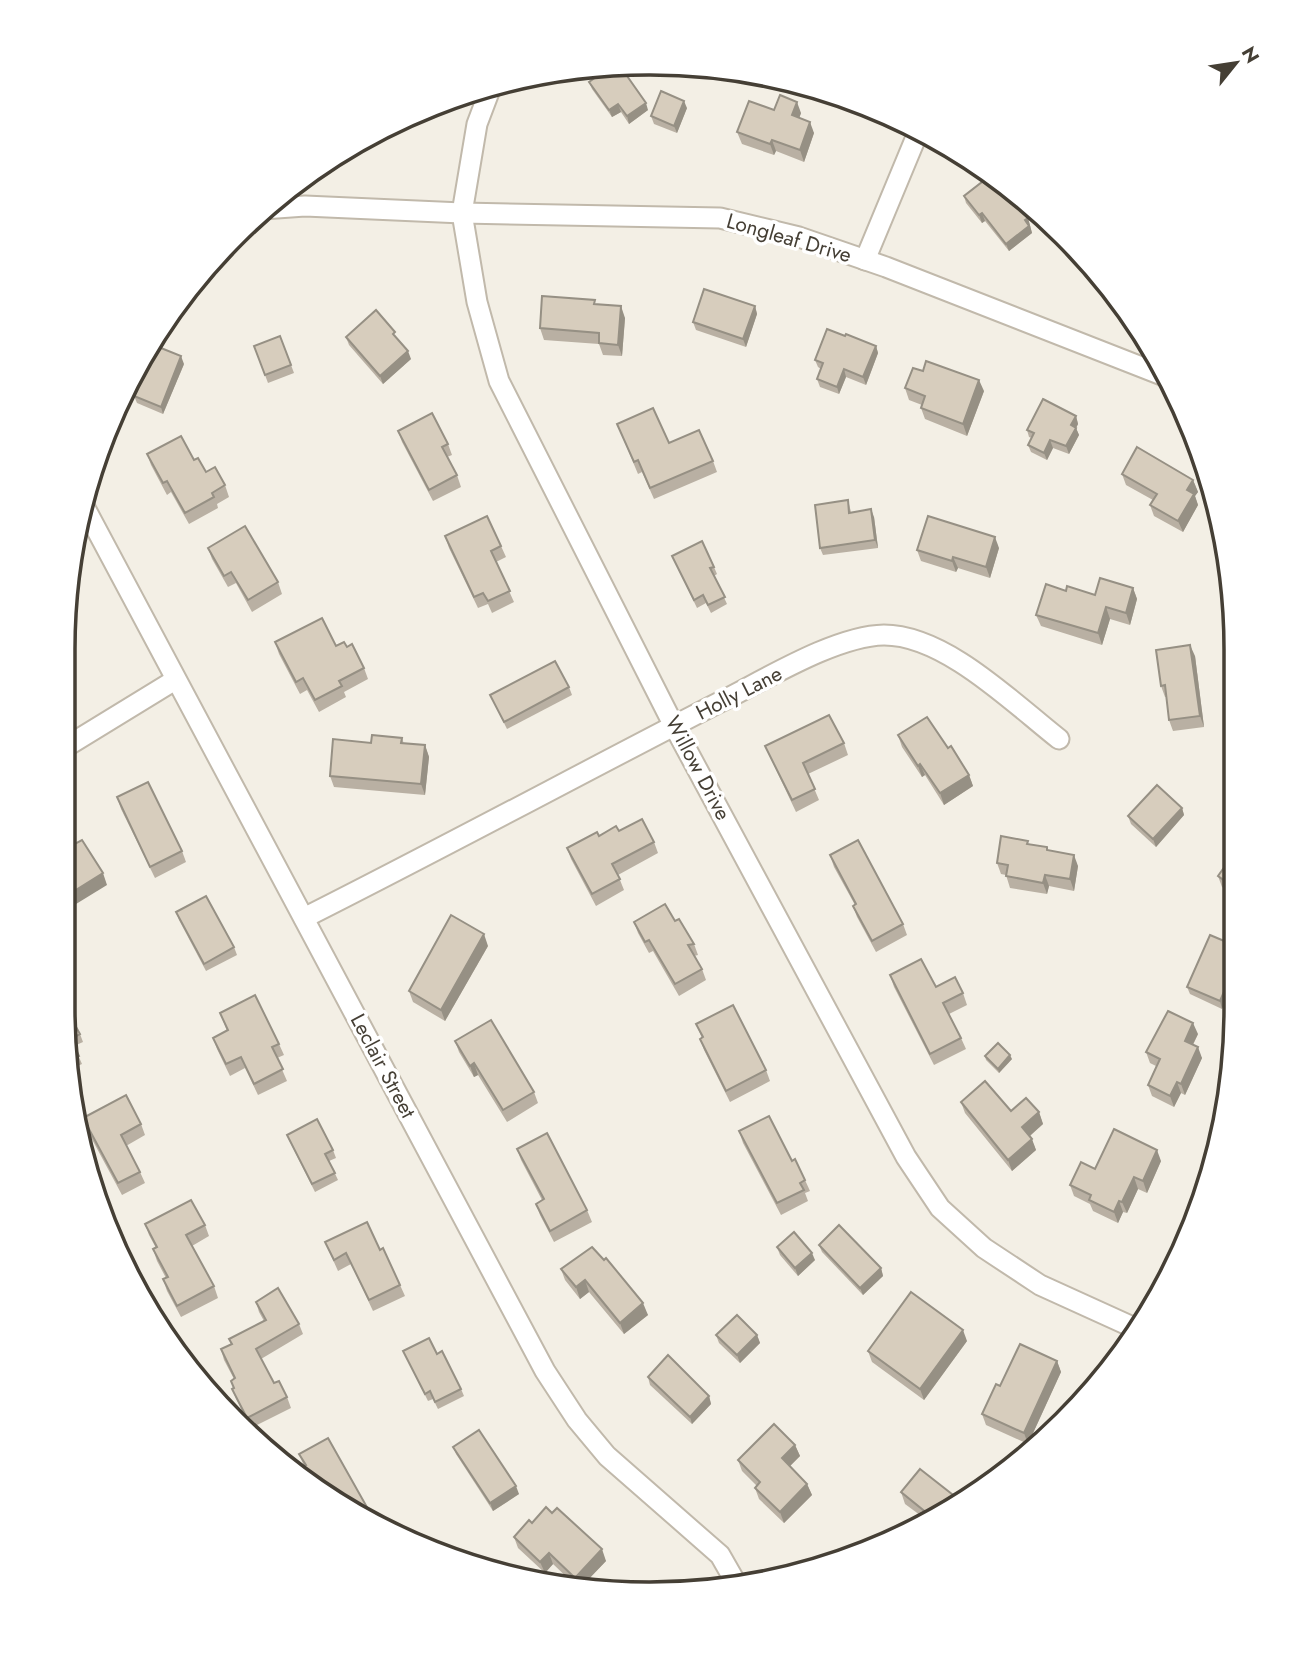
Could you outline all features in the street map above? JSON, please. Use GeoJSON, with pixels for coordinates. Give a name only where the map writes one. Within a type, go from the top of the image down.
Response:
{"type":"FeatureCollection","features":[{"type":"Feature","properties":{"kind":"street","name":"Willow Drive"},"geometry":{"type":"LineString","coordinates":[[486,100],[477,124],[462,213],[477,302],[499,381],[674,726],[906,1157],[940,1208],[984,1248],[1041,1284],[1128,1325]]}},
{"type":"Feature","properties":{"kind":"street"},"geometry":{"type":"LineString","coordinates":[[865,260],[915,140]]}},
{"type":"Feature","properties":{"kind":"street","name":"Longleaf Drive"},"geometry":{"type":"LineString","coordinates":[[284,207],[720,218],[799,237],[865,260],[1152,371]]}},
{"type":"Feature","properties":{"kind":"street","name":"Leclair Street"},"geometry":{"type":"LineString","coordinates":[[91,519],[545,1371],[570,1410],[607,1456],[720,1555],[732,1576]]}},
{"type":"Feature","properties":{"kind":"street","name":"Holly Lane"},"geometry":{"type":"LineString","coordinates":[[304,918],[674,726],[850,640],[885,635],[924,643],[963,663],[1059,739]]}},
{"type":"Feature","properties":{"kind":"street"},"geometry":{"type":"LineString","coordinates":[[75,741],[175,680]]}},
{"type":"Feature","properties":{"kind":"building"},"geometry":{"type":"Polygon","coordinates":[[[627,76],[646,103],[627,116],[618,104],[609,110],[589,82],[595,78],[627,76]]]}},
{"type":"Feature","properties":{"kind":"building"},"geometry":{"type":"Polygon","coordinates":[[[661,91],[684,101],[674,126],[651,116],[661,91]]]}},
{"type":"Feature","properties":{"kind":"building"},"geometry":{"type":"Polygon","coordinates":[[[780,95],[797,102],[792,115],[810,122],[800,150],[772,140],[770,144],[737,132],[749,101],[774,110],[780,95]]]}},
{"type":"Feature","properties":{"kind":"building"},"geometry":{"type":"Polygon","coordinates":[[[982,182],[1028,218],[1025,220],[1029,226],[1006,244],[982,213],[979,215],[964,196],[982,182]]]}},
{"type":"Feature","properties":{"kind":"building"},"geometry":{"type":"Polygon","coordinates":[[[704,289],[755,306],[743,339],[693,322],[704,289]]]}},
{"type":"Feature","properties":{"kind":"building"},"geometry":{"type":"Polygon","coordinates":[[[542,296],[595,300],[594,304],[621,306],[618,345],[599,343],[599,333],[540,328],[542,296]]]}},
{"type":"Feature","properties":{"kind":"building"},"geometry":{"type":"Polygon","coordinates":[[[376,310],[408,351],[380,376],[346,337],[376,310]]]}},
{"type":"Feature","properties":{"kind":"building"},"geometry":{"type":"Polygon","coordinates":[[[827,329],[876,346],[863,377],[844,369],[837,387],[817,379],[823,363],[815,360],[827,329]]]}},
{"type":"Feature","properties":{"kind":"building"},"geometry":{"type":"Polygon","coordinates":[[[280,336],[291,365],[265,375],[254,346],[280,336]]]}},
{"type":"Feature","properties":{"kind":"building"},"geometry":{"type":"Polygon","coordinates":[[[161,348],[181,356],[161,407],[134,396],[161,348]]]}},
{"type":"Feature","properties":{"kind":"building"},"geometry":{"type":"Polygon","coordinates":[[[926,361],[979,380],[963,424],[921,408],[925,396],[905,388],[913,368],[923,371],[926,361]]]}},
{"type":"Feature","properties":{"kind":"building"},"geometry":{"type":"Polygon","coordinates":[[[1043,399],[1076,416],[1071,425],[1076,428],[1066,446],[1050,440],[1044,453],[1028,445],[1034,433],[1027,430],[1043,399]]]}},
{"type":"Feature","properties":{"kind":"building"},"geometry":{"type":"Polygon","coordinates":[[[653,408],[669,443],[699,430],[713,461],[650,488],[638,460],[634,462],[617,424],[653,408]]]}},
{"type":"Feature","properties":{"kind":"building"},"geometry":{"type":"Polygon","coordinates":[[[432,413],[448,444],[442,447],[457,475],[429,490],[398,431],[432,413]]]}},
{"type":"Feature","properties":{"kind":"building"},"geometry":{"type":"Polygon","coordinates":[[[181,436],[194,460],[198,458],[206,472],[215,467],[225,485],[212,493],[214,497],[185,513],[167,481],[163,483],[147,454],[181,436]]]}},
{"type":"Feature","properties":{"kind":"building"},"geometry":{"type":"Polygon","coordinates":[[[1137,447],[1193,480],[1187,490],[1194,494],[1178,521],[1150,505],[1157,494],[1122,474],[1137,447]]]}},
{"type":"Feature","properties":{"kind":"building"},"geometry":{"type":"Polygon","coordinates":[[[848,500],[849,513],[871,509],[875,540],[820,548],[815,505],[848,500]]]}},
{"type":"Feature","properties":{"kind":"building"},"geometry":{"type":"Polygon","coordinates":[[[487,516],[501,546],[491,551],[510,591],[488,601],[483,593],[474,597],[445,536],[487,516]]]}},
{"type":"Feature","properties":{"kind":"building"},"geometry":{"type":"Polygon","coordinates":[[[928,516],[995,537],[986,567],[953,557],[952,561],[917,550],[928,516]]]}},
{"type":"Feature","properties":{"kind":"building"},"geometry":{"type":"Polygon","coordinates":[[[245,526],[278,582],[248,600],[231,572],[224,576],[208,548],[245,526]]]}},
{"type":"Feature","properties":{"kind":"building"},"geometry":{"type":"Polygon","coordinates":[[[702,541],[714,567],[710,568],[725,597],[708,605],[703,595],[694,600],[672,556],[702,541]]]}},
{"type":"Feature","properties":{"kind":"building"},"geometry":{"type":"Polygon","coordinates":[[[1100,578],[1133,588],[1126,613],[1106,607],[1098,633],[1036,615],[1046,584],[1066,591],[1067,586],[1095,595],[1100,578]]]}},
{"type":"Feature","properties":{"kind":"building"},"geometry":{"type":"Polygon","coordinates":[[[322,618],[336,646],[344,642],[347,647],[352,644],[364,668],[339,681],[342,686],[315,700],[303,678],[296,682],[275,642],[322,618]]]}},
{"type":"Feature","properties":{"kind":"building"},"geometry":{"type":"Polygon","coordinates":[[[1190,645],[1200,716],[1169,720],[1165,685],[1161,686],[1156,650],[1190,645]]]}},
{"type":"Feature","properties":{"kind":"building"},"geometry":{"type":"Polygon","coordinates":[[[555,661],[569,687],[504,722],[490,695],[555,661]]]}},
{"type":"Feature","properties":{"kind":"building"},"geometry":{"type":"Polygon","coordinates":[[[829,715],[844,743],[803,763],[815,789],[792,800],[765,746],[829,715]]]}},
{"type":"Feature","properties":{"kind":"building"},"geometry":{"type":"Polygon","coordinates":[[[927,717],[948,748],[951,746],[969,775],[940,793],[898,735],[927,717]]]}},
{"type":"Feature","properties":{"kind":"building"},"geometry":{"type":"Polygon","coordinates":[[[372,735],[402,738],[401,743],[425,745],[421,784],[330,776],[333,739],[371,743],[372,735]]]}},
{"type":"Feature","properties":{"kind":"building"},"geometry":{"type":"Polygon","coordinates":[[[148,782],[182,851],[150,867],[117,797],[148,782]]]}},
{"type":"Feature","properties":{"kind":"building"},"geometry":{"type":"Polygon","coordinates":[[[1157,785],[1182,808],[1153,839],[1128,816],[1157,785]]]}},
{"type":"Feature","properties":{"kind":"building"},"geometry":{"type":"Polygon","coordinates":[[[642,819],[654,842],[612,864],[620,879],[592,894],[567,848],[597,832],[599,836],[616,826],[619,831],[642,819]]]}},
{"type":"Feature","properties":{"kind":"building"},"geometry":{"type":"Polygon","coordinates":[[[1001,836],[1074,855],[1070,879],[1045,875],[1043,883],[1006,876],[1008,865],[997,863],[1001,836]]]}},
{"type":"Feature","properties":{"kind":"building"},"geometry":{"type":"Polygon","coordinates":[[[82,840],[103,873],[75,890],[75,844],[82,840]]]}},
{"type":"Feature","properties":{"kind":"building"},"geometry":{"type":"Polygon","coordinates":[[[858,840],[903,924],[872,941],[830,855],[858,840]]]}},
{"type":"Feature","properties":{"kind":"building"},"geometry":{"type":"Polygon","coordinates":[[[1224,868],[1224,880],[1218,876],[1224,868]]]}},
{"type":"Feature","properties":{"kind":"building"},"geometry":{"type":"Polygon","coordinates":[[[206,896],[234,947],[204,964],[176,912],[206,896]]]}},
{"type":"Feature","properties":{"kind":"building"},"geometry":{"type":"Polygon","coordinates":[[[665,904],[675,921],[679,919],[694,944],[688,945],[702,969],[675,984],[649,940],[645,942],[634,922],[665,904]]]}},
{"type":"Feature","properties":{"kind":"building"},"geometry":{"type":"Polygon","coordinates":[[[451,915],[484,934],[441,1010],[409,991],[451,915]]]}},
{"type":"Feature","properties":{"kind":"building"},"geometry":{"type":"Polygon","coordinates":[[[1210,935],[1224,941],[1224,992],[1220,1001],[1187,987],[1210,935]]]}},
{"type":"Feature","properties":{"kind":"building"},"geometry":{"type":"Polygon","coordinates":[[[921,959],[936,987],[955,977],[963,993],[943,1003],[961,1038],[930,1054],[890,975],[921,959]]]}},
{"type":"Feature","properties":{"kind":"building"},"geometry":{"type":"Polygon","coordinates":[[[255,995],[279,1044],[272,1047],[283,1069],[254,1084],[241,1057],[226,1064],[213,1038],[228,1030],[220,1013],[255,995]]]}},
{"type":"Feature","properties":{"kind":"building"},"geometry":{"type":"Polygon","coordinates":[[[733,1005],[766,1070],[726,1091],[700,1039],[703,1037],[696,1024],[733,1005]]]}},
{"type":"Feature","properties":{"kind":"building"},"geometry":{"type":"Polygon","coordinates":[[[1168,1011],[1193,1023],[1185,1041],[1198,1047],[1181,1084],[1177,1082],[1170,1096],[1148,1085],[1160,1059],[1146,1052],[1168,1011]]]}},
{"type":"Feature","properties":{"kind":"building"},"geometry":{"type":"Polygon","coordinates":[[[491,1020],[534,1092],[503,1110],[474,1063],[470,1066],[455,1041],[491,1020]]]}},
{"type":"Feature","properties":{"kind":"building"},"geometry":{"type":"Polygon","coordinates":[[[998,1043],[1010,1055],[998,1069],[985,1056],[998,1043]]]}},
{"type":"Feature","properties":{"kind":"building"},"geometry":{"type":"Polygon","coordinates":[[[985,1081],[1011,1111],[1026,1098],[1039,1112],[1022,1127],[1032,1139],[1008,1160],[961,1102],[985,1081]]]}},
{"type":"Feature","properties":{"kind":"building"},"geometry":{"type":"Polygon","coordinates":[[[126,1095],[141,1124],[121,1135],[140,1172],[118,1183],[88,1127],[85,1117],[126,1095]]]}},
{"type":"Feature","properties":{"kind":"building"},"geometry":{"type":"Polygon","coordinates":[[[769,1116],[805,1180],[800,1183],[804,1190],[777,1203],[739,1131],[769,1116]]]}},
{"type":"Feature","properties":{"kind":"building"},"geometry":{"type":"Polygon","coordinates":[[[317,1119],[333,1150],[325,1154],[335,1173],[312,1184],[287,1135],[317,1119]]]}},
{"type":"Feature","properties":{"kind":"building"},"geometry":{"type":"Polygon","coordinates":[[[1114,1129],[1157,1150],[1143,1181],[1134,1177],[1114,1212],[1089,1200],[1091,1195],[1070,1185],[1081,1162],[1095,1169],[1114,1129]]]}},
{"type":"Feature","properties":{"kind":"building"},"geometry":{"type":"Polygon","coordinates":[[[547,1133],[587,1210],[550,1231],[536,1204],[544,1199],[517,1149],[547,1133]]]}},
{"type":"Feature","properties":{"kind":"building"},"geometry":{"type":"Polygon","coordinates":[[[191,1200],[205,1225],[186,1235],[214,1286],[177,1306],[163,1279],[168,1277],[153,1249],[157,1247],[145,1224],[191,1200]]]}},
{"type":"Feature","properties":{"kind":"building"},"geometry":{"type":"Polygon","coordinates":[[[367,1222],[380,1250],[383,1248],[400,1285],[369,1300],[346,1253],[334,1260],[325,1242],[367,1222]]]}},
{"type":"Feature","properties":{"kind":"building"},"geometry":{"type":"Polygon","coordinates":[[[839,1225],[881,1268],[860,1288],[819,1245],[839,1225]]]}},
{"type":"Feature","properties":{"kind":"building"},"geometry":{"type":"Polygon","coordinates":[[[794,1232],[812,1253],[795,1268],[777,1247],[794,1232]]]}},
{"type":"Feature","properties":{"kind":"building"},"geometry":{"type":"Polygon","coordinates":[[[592,1247],[604,1260],[606,1258],[643,1303],[620,1323],[585,1280],[576,1287],[561,1269],[592,1247]]]}},
{"type":"Feature","properties":{"kind":"building"},"geometry":{"type":"Polygon","coordinates":[[[278,1288],[299,1324],[256,1349],[274,1383],[279,1381],[287,1397],[247,1418],[232,1389],[234,1388],[231,1381],[235,1378],[221,1349],[232,1344],[229,1339],[266,1320],[256,1302],[278,1288]]]}},
{"type":"Feature","properties":{"kind":"building"},"geometry":{"type":"Polygon","coordinates":[[[911,1292],[963,1330],[920,1389],[868,1351],[911,1292]]]}},
{"type":"Feature","properties":{"kind":"building"},"geometry":{"type":"Polygon","coordinates":[[[737,1315],[757,1335],[737,1355],[716,1335],[737,1315]]]}},
{"type":"Feature","properties":{"kind":"building"},"geometry":{"type":"Polygon","coordinates":[[[429,1338],[437,1354],[442,1351],[461,1389],[435,1402],[430,1391],[425,1394],[403,1351],[429,1338]]]}},
{"type":"Feature","properties":{"kind":"building"},"geometry":{"type":"Polygon","coordinates":[[[1020,1344],[1057,1361],[1024,1433],[982,1414],[996,1384],[1000,1386],[1020,1344]]]}},
{"type":"Feature","properties":{"kind":"building"},"geometry":{"type":"Polygon","coordinates":[[[668,1355],[709,1396],[690,1417],[648,1377],[668,1355]]]}},
{"type":"Feature","properties":{"kind":"building"},"geometry":{"type":"Polygon","coordinates":[[[774,1424],[795,1445],[782,1458],[807,1484],[780,1512],[755,1488],[760,1482],[738,1460],[774,1424]]]}},
{"type":"Feature","properties":{"kind":"building"},"geometry":{"type":"Polygon","coordinates":[[[479,1430],[516,1486],[490,1503],[453,1447],[479,1430]]]}},
{"type":"Feature","properties":{"kind":"building"},"geometry":{"type":"Polygon","coordinates":[[[328,1438],[367,1508],[304,1466],[306,1465],[299,1454],[328,1438]]]}},
{"type":"Feature","properties":{"kind":"building"},"geometry":{"type":"Polygon","coordinates":[[[920,1469],[953,1495],[925,1511],[901,1492],[920,1469]]]}},
{"type":"Feature","properties":{"kind":"building"},"geometry":{"type":"Polygon","coordinates":[[[546,1507],[552,1513],[557,1508],[602,1549],[574,1577],[549,1553],[540,1562],[514,1537],[529,1520],[532,1523],[546,1507]]]}}]}
